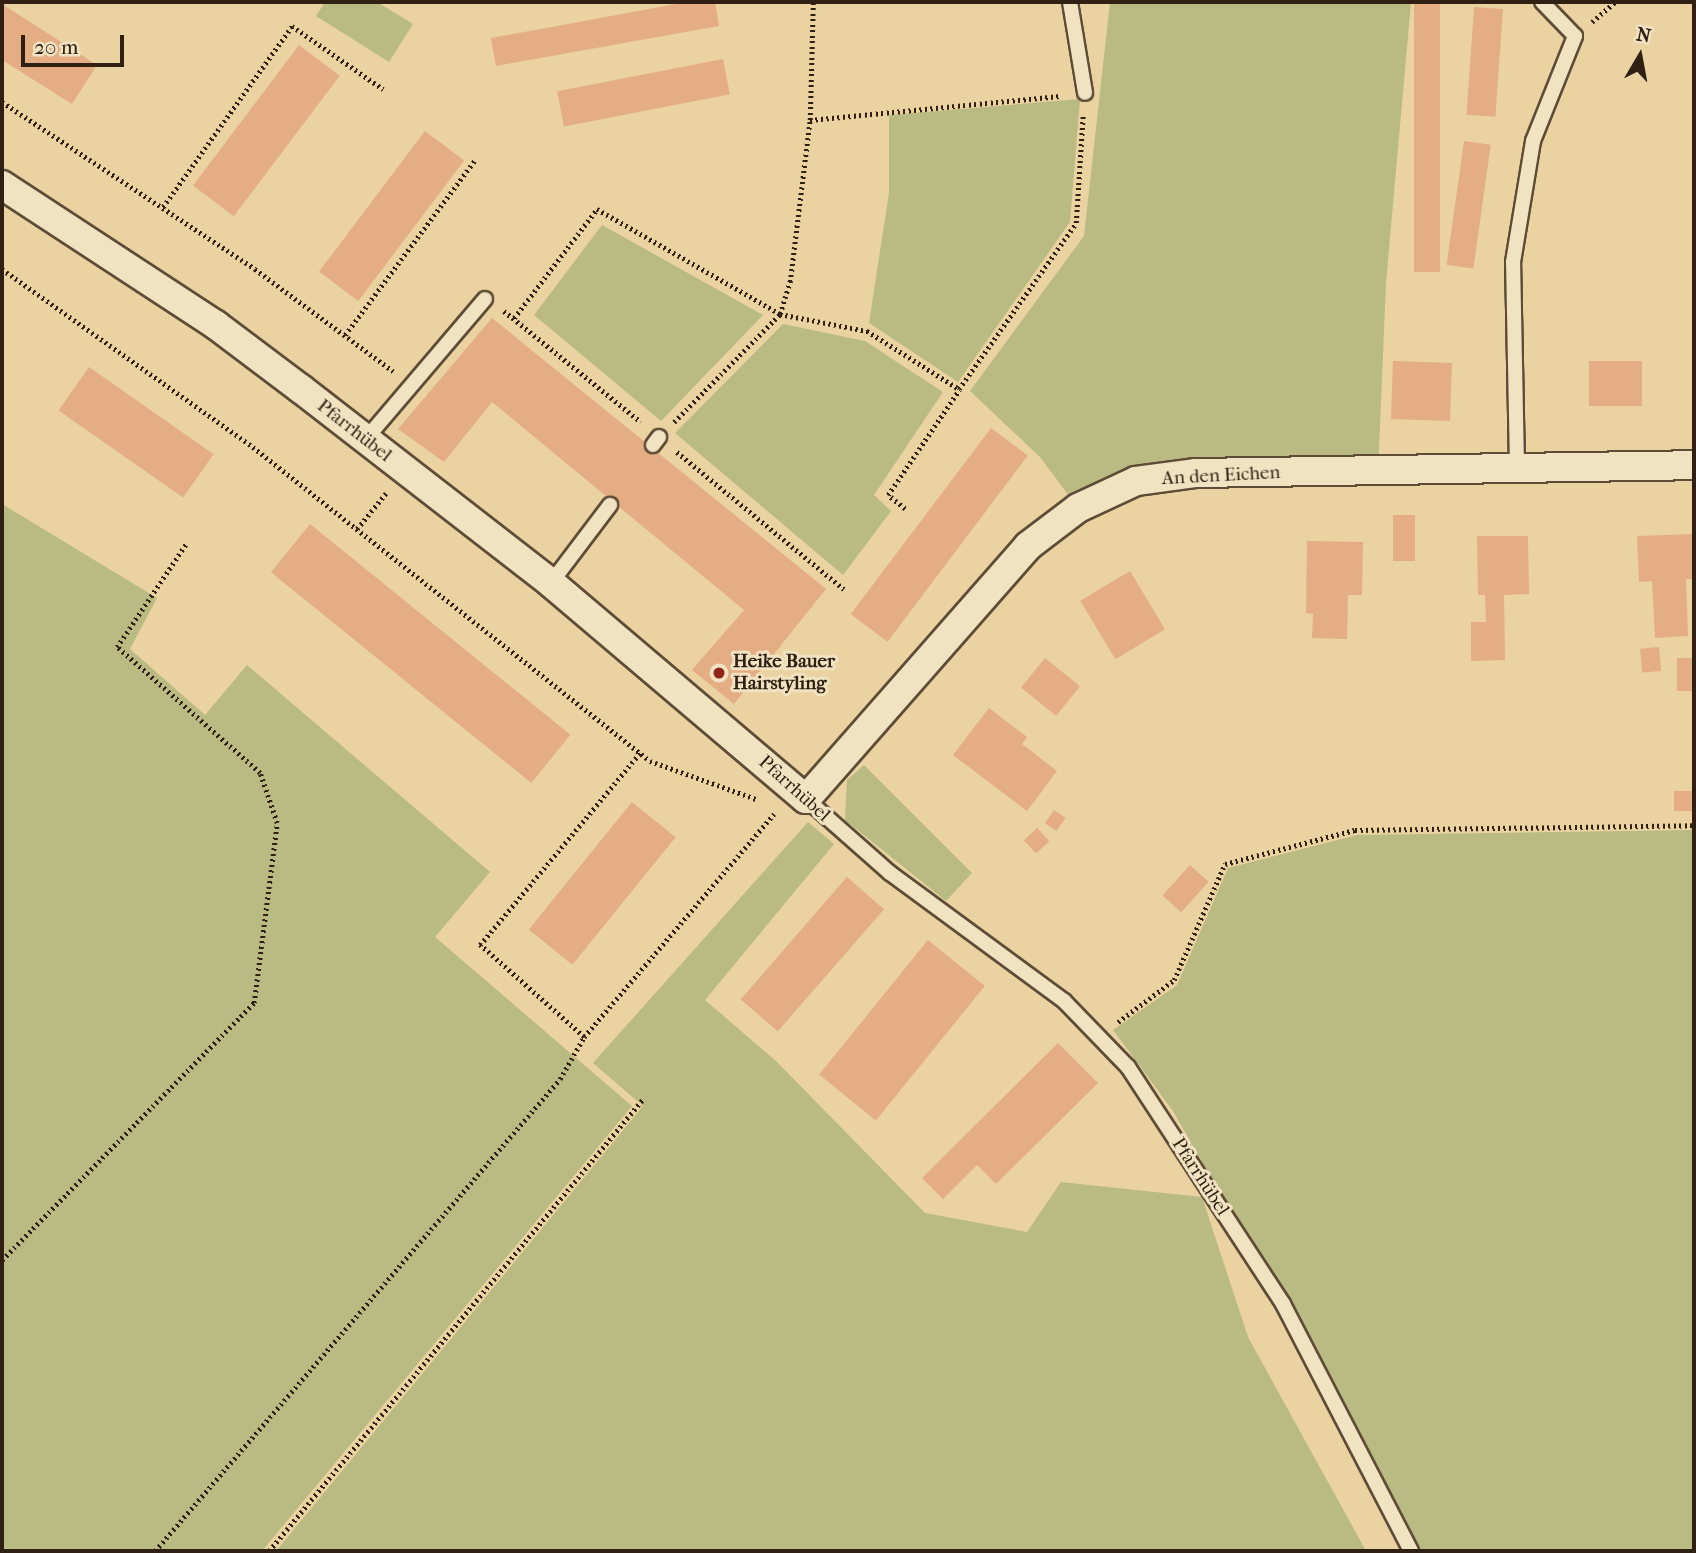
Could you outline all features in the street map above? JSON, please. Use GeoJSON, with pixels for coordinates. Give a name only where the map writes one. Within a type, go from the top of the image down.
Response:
{"type":"FeatureCollection","features":[{"type":"Feature","properties":{"kind":"street","name":"Pfarrhübel"},"geometry":{"type":"LineString","coordinates":[[2,185],[216,325],[551,583],[806,799]]}},
{"type":"Feature","properties":{"kind":"street","name":"An den Eichen"},"geometry":{"type":"LineString","coordinates":[[806,799],[1028,546],[1078,508],[1136,481],[1196,473],[1694,465]]}},
{"type":"Feature","properties":{"kind":"lane"},"geometry":{"type":"LineString","coordinates":[[1070,2],[1085,93]]}},
{"type":"Feature","properties":{"kind":"lane"},"geometry":{"type":"LineString","coordinates":[[1517,467],[1513,262],[1533,141],[1576,36],[1542,2]]}},
{"type":"Feature","properties":{"kind":"lane"},"geometry":{"type":"LineString","coordinates":[[365,440],[485,299]]}},
{"type":"Feature","properties":{"kind":"lane"},"geometry":{"type":"LineString","coordinates":[[551,583],[610,505]]}},
{"type":"Feature","properties":{"kind":"lane","name":"Pfarrhübel"},"geometry":{"type":"LineString","coordinates":[[806,799],[890,873],[1064,1001],[1100,1034],[1128,1067],[1283,1304],[1411,1551]]}},
{"type":"Feature","properties":{"kind":"path"},"geometry":{"type":"LineString","coordinates":[[677,419],[780,314],[790,282],[810,120],[813,2]]}},
{"type":"Feature","properties":{"kind":"path"},"geometry":{"type":"LineString","coordinates":[[163,207],[292,26],[383,89]]}},
{"type":"Feature","properties":{"kind":"path"},"geometry":{"type":"LineString","coordinates":[[810,120],[1085,93],[1076,223],[887,495],[905,509]]}},
{"type":"Feature","properties":{"kind":"path"},"geometry":{"type":"LineString","coordinates":[[2,102],[163,207],[412,385]]}},
{"type":"Feature","properties":{"kind":"path"},"geometry":{"type":"LineString","coordinates":[[345,335],[475,160]]}},
{"type":"Feature","properties":{"kind":"path"},"geometry":{"type":"LineString","coordinates":[[514,318],[597,209],[780,314],[867,331],[959,389]]}},
{"type":"Feature","properties":{"kind":"path"},"geometry":{"type":"LineString","coordinates":[[2,269],[253,447],[650,761],[779,808],[584,1037],[560,1079],[155,1551]]}},
{"type":"Feature","properties":{"kind":"path"},"geometry":{"type":"LineString","coordinates":[[485,299],[514,318],[619,403]]}},
{"type":"Feature","properties":{"kind":"path"},"geometry":{"type":"LineString","coordinates":[[656,441],[844,589]]}},
{"type":"Feature","properties":{"kind":"path"},"geometry":{"type":"LineString","coordinates":[[357,529],[404,470]]}},
{"type":"Feature","properties":{"kind":"path"},"geometry":{"type":"LineString","coordinates":[[2,1260],[254,1003],[277,823],[260,773],[117,647],[186,544]]}},
{"type":"Feature","properties":{"kind":"path"},"geometry":{"type":"LineString","coordinates":[[584,1037],[480,945],[640,753]]}},
{"type":"Feature","properties":{"kind":"path"},"geometry":{"type":"LineString","coordinates":[[1100,1034],[1174,980],[1225,864],[1355,830],[1694,825]]}},
{"type":"Feature","properties":{"kind":"path"},"geometry":{"type":"LineString","coordinates":[[270,1551],[643,1099]]}},
{"type":"Feature","properties":{"kind":"green space"},"geometry":{"type":"Polygon","coordinates":[[[325,2],[377,2],[413,24],[389,62],[316,16],[325,2]]]}},
{"type":"Feature","properties":{"kind":"green space"},"geometry":{"type":"Polygon","coordinates":[[[1110,2],[1411,2],[1386,283],[1378,473],[1196,473],[1078,508],[1040,457],[970,391],[1084,236],[1110,2]]]}},
{"type":"Feature","properties":{"kind":"green space"},"geometry":{"type":"Polygon","coordinates":[[[1080,99],[1070,222],[958,382],[869,323],[889,193],[889,115],[1080,99]]]}},
{"type":"Feature","properties":{"kind":"green space"},"geometry":{"type":"Polygon","coordinates":[[[602,225],[763,315],[661,421],[534,315],[602,225]]]}},
{"type":"Feature","properties":{"kind":"green space"},"geometry":{"type":"Polygon","coordinates":[[[783,324],[865,341],[943,392],[874,495],[891,511],[843,575],[675,433],[783,324]]]}},
{"type":"Feature","properties":{"kind":"green space"},"geometry":{"type":"Polygon","coordinates":[[[2,504],[157,598],[130,649],[205,715],[247,665],[490,872],[435,937],[632,1106],[262,1551],[2,1551],[2,504]]]}},
{"type":"Feature","properties":{"kind":"green space"},"geometry":{"type":"Polygon","coordinates":[[[864,765],[972,873],[946,901],[845,820],[847,780],[864,765]]]}},
{"type":"Feature","properties":{"kind":"green space"},"geometry":{"type":"Polygon","coordinates":[[[808,822],[834,844],[705,1000],[776,1061],[925,1213],[1027,1232],[1061,1182],[1202,1197],[1248,1337],[1366,1551],[276,1551],[643,1106],[593,1063],[808,822]]]}},
{"type":"Feature","properties":{"kind":"green space"},"geometry":{"type":"Polygon","coordinates":[[[1694,830],[1694,1551],[1419,1551],[1291,1305],[1226,1205],[1173,1111],[1113,1030],[1177,985],[1228,868],[1357,835],[1694,830]]]}},
{"type":"Feature","properties":{"kind":"building"},"geometry":{"type":"Polygon","coordinates":[[[687,2],[715,2],[719,26],[496,66],[491,38],[687,2]]]}},
{"type":"Feature","properties":{"kind":"building"},"geometry":{"type":"Polygon","coordinates":[[[1414,2],[1440,2],[1440,272],[1414,272],[1414,2]]]}},
{"type":"Feature","properties":{"kind":"building"},"geometry":{"type":"Polygon","coordinates":[[[2,4],[97,65],[72,104],[2,60],[2,4]]]}},
{"type":"Feature","properties":{"kind":"building"},"geometry":{"type":"Polygon","coordinates":[[[1474,7],[1503,9],[1495,117],[1466,115],[1474,7]]]}},
{"type":"Feature","properties":{"kind":"building"},"geometry":{"type":"Polygon","coordinates":[[[299,45],[340,76],[234,216],[193,186],[299,45]]]}},
{"type":"Feature","properties":{"kind":"building"},"geometry":{"type":"Polygon","coordinates":[[[723,59],[730,94],[564,127],[557,91],[723,59]]]}},
{"type":"Feature","properties":{"kind":"building"},"geometry":{"type":"Polygon","coordinates":[[[425,131],[464,160],[358,301],[319,272],[425,131]]]}},
{"type":"Feature","properties":{"kind":"building"},"geometry":{"type":"Polygon","coordinates":[[[1464,141],[1491,145],[1473,269],[1447,265],[1464,141]]]}},
{"type":"Feature","properties":{"kind":"building"},"geometry":{"type":"Polygon","coordinates":[[[492,318],[826,589],[734,704],[692,670],[744,610],[492,402],[444,462],[398,429],[492,318]]]}},
{"type":"Feature","properties":{"kind":"building"},"geometry":{"type":"Polygon","coordinates":[[[1393,361],[1452,363],[1450,421],[1391,419],[1393,361]]]}},
{"type":"Feature","properties":{"kind":"building"},"geometry":{"type":"Polygon","coordinates":[[[1589,361],[1642,361],[1642,406],[1589,406],[1589,361]]]}},
{"type":"Feature","properties":{"kind":"building"},"geometry":{"type":"Polygon","coordinates":[[[89,367],[214,454],[183,498],[59,410],[89,367]]]}},
{"type":"Feature","properties":{"kind":"building"},"geometry":{"type":"Polygon","coordinates":[[[991,428],[1028,456],[888,642],[851,614],[991,428]]]}},
{"type":"Feature","properties":{"kind":"building"},"geometry":{"type":"Polygon","coordinates":[[[1393,515],[1415,515],[1415,561],[1393,561],[1393,515]]]}},
{"type":"Feature","properties":{"kind":"building"},"geometry":{"type":"Polygon","coordinates":[[[310,524],[570,735],[531,783],[271,572],[310,524]]]}},
{"type":"Feature","properties":{"kind":"building"},"geometry":{"type":"Polygon","coordinates":[[[1694,534],[1694,579],[1686,579],[1688,636],[1655,638],[1652,581],[1639,582],[1637,536],[1694,534]]]}},
{"type":"Feature","properties":{"kind":"building"},"geometry":{"type":"Polygon","coordinates":[[[1477,536],[1528,536],[1529,594],[1504,595],[1505,660],[1471,661],[1471,622],[1486,622],[1485,595],[1478,595],[1477,536]]]}},
{"type":"Feature","properties":{"kind":"building"},"geometry":{"type":"Polygon","coordinates":[[[1307,541],[1363,542],[1362,595],[1348,595],[1347,639],[1312,638],[1313,614],[1306,613],[1307,541]]]}},
{"type":"Feature","properties":{"kind":"building"},"geometry":{"type":"Polygon","coordinates":[[[1130,571],[1165,629],[1115,659],[1080,601],[1130,571]]]}},
{"type":"Feature","properties":{"kind":"building"},"geometry":{"type":"Polygon","coordinates":[[[1659,647],[1661,671],[1642,673],[1640,649],[1659,647]]]}},
{"type":"Feature","properties":{"kind":"building"},"geometry":{"type":"Polygon","coordinates":[[[1045,658],[1080,686],[1056,716],[1021,688],[1045,658]]]}},
{"type":"Feature","properties":{"kind":"building"},"geometry":{"type":"Polygon","coordinates":[[[1677,658],[1694,658],[1694,691],[1677,691],[1677,658]]]}},
{"type":"Feature","properties":{"kind":"building"},"geometry":{"type":"Polygon","coordinates":[[[989,708],[1027,737],[1022,744],[1057,771],[1027,811],[953,755],[989,708]]]}},
{"type":"Feature","properties":{"kind":"building"},"geometry":{"type":"Polygon","coordinates":[[[1674,791],[1694,791],[1694,811],[1674,811],[1674,791]]]}},
{"type":"Feature","properties":{"kind":"building"},"geometry":{"type":"Polygon","coordinates":[[[632,802],[676,837],[572,965],[529,929],[632,802]]]}},
{"type":"Feature","properties":{"kind":"building"},"geometry":{"type":"Polygon","coordinates":[[[1054,810],[1066,818],[1057,831],[1045,823],[1054,810]]]}},
{"type":"Feature","properties":{"kind":"building"},"geometry":{"type":"Polygon","coordinates":[[[1037,828],[1049,841],[1036,853],[1024,840],[1037,828]]]}},
{"type":"Feature","properties":{"kind":"building"},"geometry":{"type":"Polygon","coordinates":[[[1190,865],[1209,882],[1181,912],[1163,895],[1190,865]]]}},
{"type":"Feature","properties":{"kind":"building"},"geometry":{"type":"Polygon","coordinates":[[[847,877],[884,909],[778,1031],[741,999],[847,877]]]}},
{"type":"Feature","properties":{"kind":"building"},"geometry":{"type":"Polygon","coordinates":[[[928,940],[985,986],[876,1120],[819,1074],[928,940]]]}},
{"type":"Feature","properties":{"kind":"building"},"geometry":{"type":"Polygon","coordinates":[[[1058,1043],[1098,1083],[996,1184],[977,1165],[943,1199],[922,1178],[1058,1043]]]}},
{"type":"Feature","properties":{"kind":"place","name":"Heike Bauer Hairstyling"},"geometry":{"type":"Point","coordinates":[719,673]}}]}
